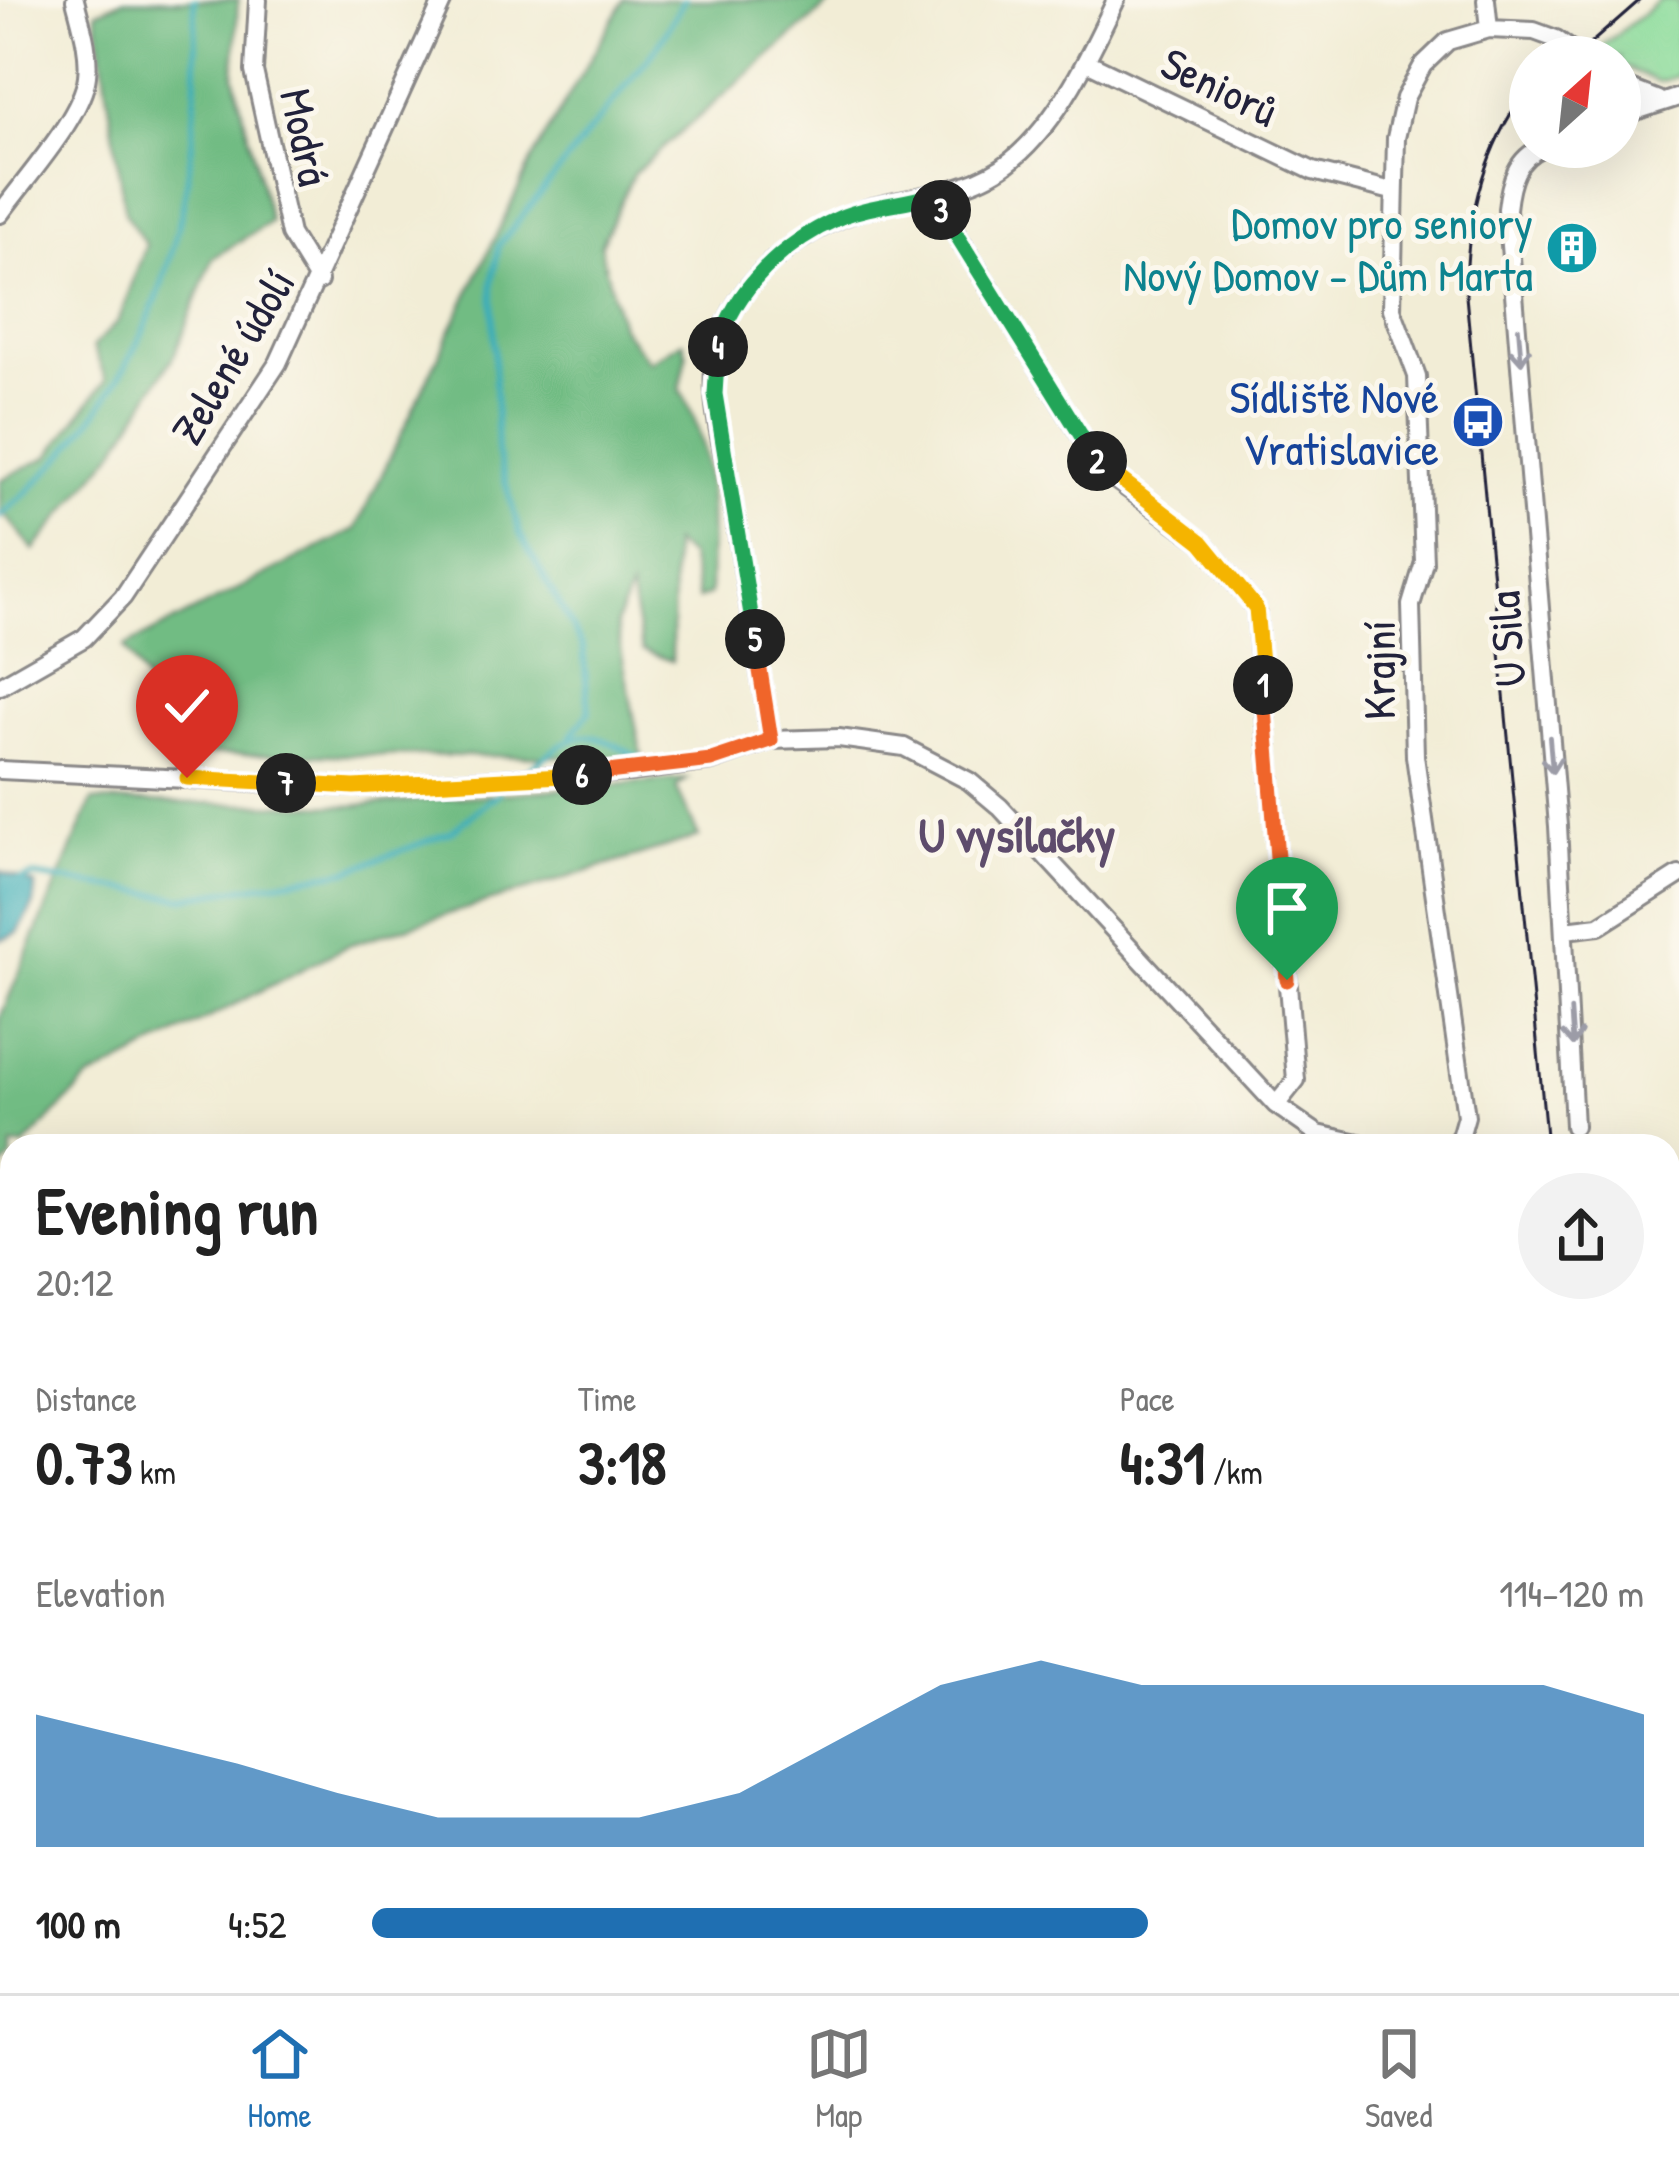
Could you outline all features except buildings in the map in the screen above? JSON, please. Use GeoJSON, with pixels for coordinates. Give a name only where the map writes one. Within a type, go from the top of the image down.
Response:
{"type":"FeatureCollection","features":[{"type":"Feature","properties":{"kind":"street"},"geometry":{"type":"LineString","coordinates":[[0,214],[80,101],[87,60],[74,0]]}},
{"type":"Feature","properties":{"kind":"street","name":"Modrá"},"geometry":{"type":"LineString","coordinates":[[258,0],[254,70],[290,234],[319,281]]}},
{"type":"Feature","properties":{"kind":"street","name":"Zelené údolí"},"geometry":{"type":"LineString","coordinates":[[0,686],[84,638],[123,596],[278,363],[443,0]]}},
{"type":"Feature","properties":{"kind":"street"},"geometry":{"type":"LineString","coordinates":[[1089,63],[1116,0]]}},
{"type":"Feature","properties":{"kind":"street"},"geometry":{"type":"LineString","coordinates":[[1486,0],[1489,29]]}},
{"type":"Feature","properties":{"kind":"street"},"geometry":{"type":"LineString","coordinates":[[1392,191],[1405,98],[1423,65],[1448,41],[1489,29],[1534,31],[1543,36]]}},
{"type":"Feature","properties":{"kind":"street","name":"Seniorů"},"geometry":{"type":"LineString","coordinates":[[771,740],[714,375],[723,329],[761,274],[839,218],[932,195],[993,173],[1015,158],[1089,63],[1313,171],[1392,191]]}},
{"type":"Feature","properties":{"kind":"street"},"geometry":{"type":"LineString","coordinates":[[1641,93],[1659,100]]}},
{"type":"Feature","properties":{"kind":"street"},"geometry":{"type":"LineString","coordinates":[[1641,107],[1679,97]]}},
{"type":"Feature","properties":{"kind":"street","name":"U Sila"},"geometry":{"type":"LineString","coordinates":[[1518,168],[1507,209],[1565,930],[1574,1126]]}},
{"type":"Feature","properties":{"kind":"street","name":"Krajní"},"geometry":{"type":"LineString","coordinates":[[1392,191],[1392,310],[1417,376],[1419,425],[1424,562],[1411,605],[1415,756],[1466,1116],[1461,1134]]}},
{"type":"Feature","properties":{"kind":"street"},"geometry":{"type":"LineString","coordinates":[[932,195],[1102,470],[1202,542],[1256,608],[1296,1080],[1276,1105]]}},
{"type":"Feature","properties":{"kind":"street"},"geometry":{"type":"LineString","coordinates":[[0,770],[354,787],[629,772],[711,760],[771,740],[885,742],[969,781],[1034,842],[1276,1105],[1322,1134]]}},
{"type":"Feature","properties":{"kind":"street"},"geometry":{"type":"LineString","coordinates":[[1565,930],[1599,926],[1679,875]]}},
{"type":"Feature","properties":{"kind":"green space"},"geometry":{"type":"Polygon","coordinates":[[[124,0],[238,0],[234,75],[270,222],[213,258],[175,353],[115,451],[34,550],[0,509],[0,480],[49,456],[106,380],[93,347],[119,320],[146,245],[125,214],[96,12],[124,0]]]}},
{"type":"Feature","properties":{"kind":"green space"},"geometry":{"type":"Polygon","coordinates":[[[624,0],[834,0],[634,173],[600,246],[621,326],[649,362],[683,341],[687,355],[680,389],[700,437],[709,489],[710,594],[698,599],[689,556],[673,544],[672,661],[642,650],[630,589],[616,624],[642,757],[191,754],[124,647],[356,529],[532,160],[624,0]]]}},
{"type":"Feature","properties":{"kind":"green space"},"geometry":{"type":"Polygon","coordinates":[[[1661,0],[1679,0],[1679,76],[1659,82],[1641,74],[1641,36],[1614,36],[1661,0]]]}},
{"type":"Feature","properties":{"kind":"green space"},"geometry":{"type":"Polygon","coordinates":[[[687,779],[676,787],[699,837],[351,944],[87,1081],[36,1134],[0,1134],[0,1018],[92,801],[348,806],[687,779]]]}},
{"type":"Feature","properties":{"kind":"water"},"geometry":{"type":"Polygon","coordinates":[[[0,871],[35,885],[34,904],[18,933],[0,940],[0,871]]]}},
{"type":"Feature","properties":{"kind":"waterway"},"geometry":{"type":"LineString","coordinates":[[0,516],[55,464],[100,407],[136,347],[162,283],[181,216],[192,146],[194,0]]}},
{"type":"Feature","properties":{"kind":"waterway"},"geometry":{"type":"LineString","coordinates":[[572,735],[589,712],[583,647],[520,534],[497,452],[492,283],[499,245],[658,46],[684,0]]}},
{"type":"Feature","properties":{"kind":"waterway"},"geometry":{"type":"LineString","coordinates":[[527,771],[579,737],[603,740],[637,757]]}},
{"type":"Feature","properties":{"kind":"waterway"},"geometry":{"type":"LineString","coordinates":[[18,881],[34,876],[182,898],[350,870],[451,832],[499,793]]}},
{"type":"Feature","properties":{"kind":"tram line"},"geometry":{"type":"LineString","coordinates":[[1599,36],[1640,0]]}},
{"type":"Feature","properties":{"kind":"tram line"},"geometry":{"type":"LineString","coordinates":[[1509,117],[1480,185],[1469,240],[1466,296],[1546,1134]]}},
{"type":"Feature","properties":{"kind":"place","name":"Domov pro seniory Nový Domov - Dům Marta"},"geometry":{"type":"Point","coordinates":[1572,248]}},
{"type":"Feature","properties":{"kind":"place","name":"Sídliště Nové Vratislavice"},"geometry":{"type":"Point","coordinates":[1478,422]}},
{"type":"Feature","properties":{"kind":"district","name":"U vysílačky"},"geometry":{"type":"Point","coordinates":[1017,834]}},
{"type":"Feature","properties":{"kind":"route"},"geometry":{"type":"LineString","coordinates":[[187,778],[354,787],[629,772],[711,760],[771,740],[715,394],[723,329],[743,292],[808,235],[839,218],[932,195],[1102,470],[1202,542],[1256,608],[1287,980]]}}]}
